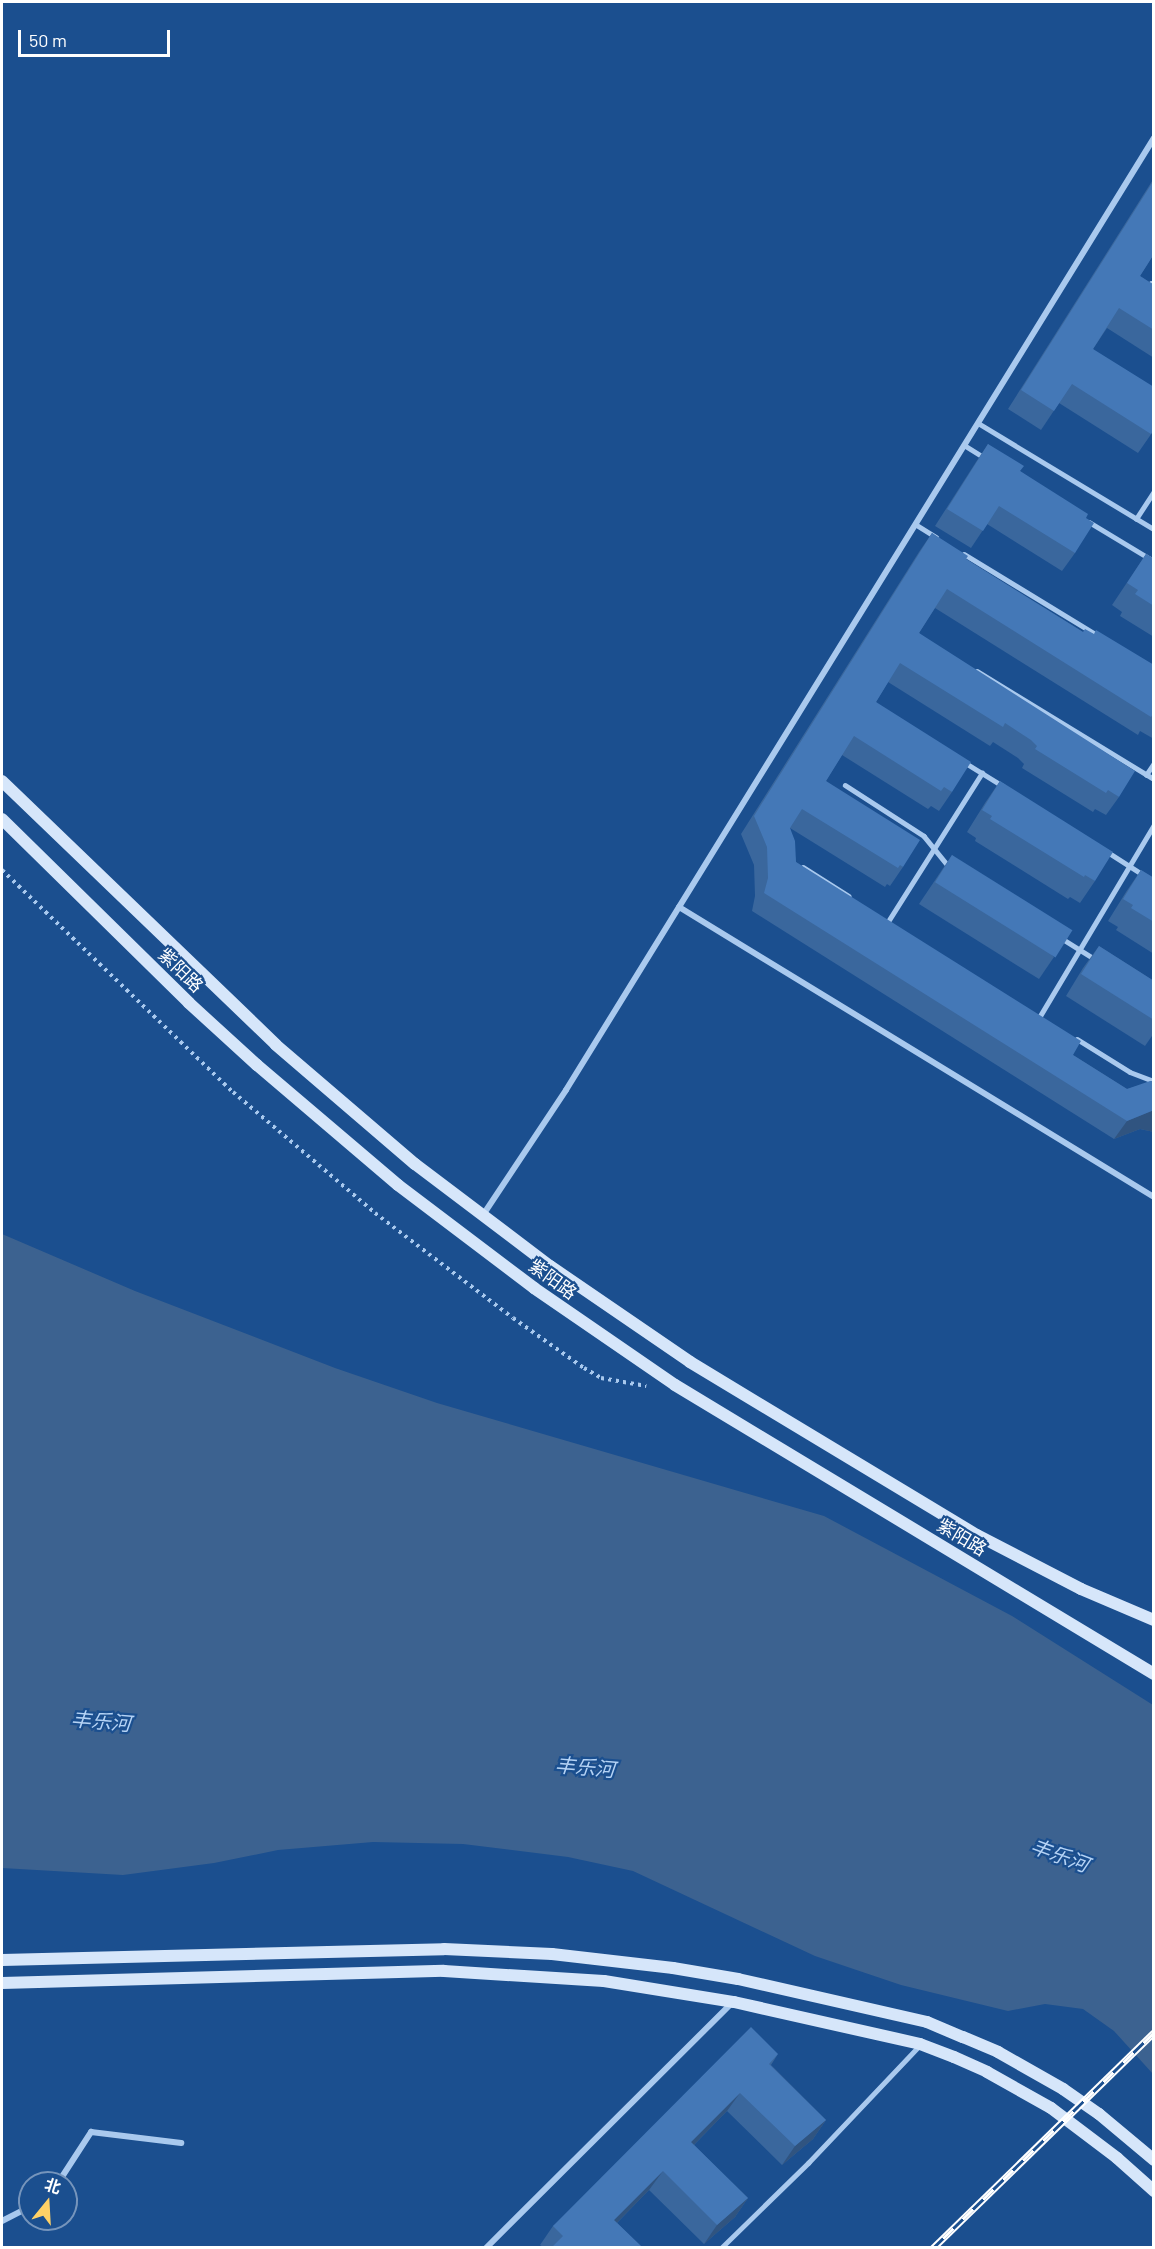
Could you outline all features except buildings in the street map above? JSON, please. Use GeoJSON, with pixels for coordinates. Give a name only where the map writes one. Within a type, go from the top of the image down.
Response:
{"type":"FeatureCollection","features":[{"type":"Feature","properties":{"kind":"main road","name":"紫阳路"},"geometry":{"type":"LineString","coordinates":[[2,782],[276,1045],[398,1149],[482,1216],[602,1303],[690,1362],[915,1499],[1029,1563],[1154,1620]]}},
{"type":"Feature","properties":{"kind":"main road","name":"紫阳路"},"geometry":{"type":"LineString","coordinates":[[3,825],[257,1065],[398,1185],[534,1288],[675,1385],[1154,1674]]}},
{"type":"Feature","properties":{"kind":"main road"},"geometry":{"type":"LineString","coordinates":[[2,1960],[444,1949],[552,1954],[673,1968],[738,1979],[927,2022],[998,2052],[1064,2089],[1099,2114],[1154,2160]]}},
{"type":"Feature","properties":{"kind":"main road"},"geometry":{"type":"LineString","coordinates":[[2,1983],[444,1971],[604,1981],[734,2002],[920,2044],[987,2072],[1051,2108],[1118,2158],[1154,2191]]}},
{"type":"Feature","properties":{"kind":"street"},"geometry":{"type":"LineString","coordinates":[[482,1216],[566,1090],[1154,138]]}},
{"type":"Feature","properties":{"kind":"street"},"geometry":{"type":"LineString","coordinates":[[679,907],[1154,1197]]}},
{"type":"Feature","properties":{"kind":"street"},"geometry":{"type":"LineString","coordinates":[[490,2246],[734,2002]]}},
{"type":"Feature","properties":{"kind":"street"},"geometry":{"type":"LineString","coordinates":[[66,2171],[91,2132],[181,2143]]}},
{"type":"Feature","properties":{"kind":"street"},"geometry":{"type":"LineString","coordinates":[[2,2221],[18,2213]]}},
{"type":"Feature","properties":{"kind":"lane"},"geometry":{"type":"LineString","coordinates":[[978,423],[1154,530]]}},
{"type":"Feature","properties":{"kind":"lane"},"geometry":{"type":"LineString","coordinates":[[964,445],[994,464]]}},
{"type":"Feature","properties":{"kind":"lane"},"geometry":{"type":"LineString","coordinates":[[1136,519],[1154,491]]}},
{"type":"Feature","properties":{"kind":"lane"},"geometry":{"type":"LineString","coordinates":[[1084,519],[1154,561]]}},
{"type":"Feature","properties":{"kind":"lane"},"geometry":{"type":"LineString","coordinates":[[915,524],[945,542]]}},
{"type":"Feature","properties":{"kind":"lane"},"geometry":{"type":"LineString","coordinates":[[955,548],[1104,639]]}},
{"type":"Feature","properties":{"kind":"lane"},"geometry":{"type":"LineString","coordinates":[[975,669],[1154,779]]}},
{"type":"Feature","properties":{"kind":"lane"},"geometry":{"type":"LineString","coordinates":[[962,761],[1011,792]]}},
{"type":"Feature","properties":{"kind":"lane"},"geometry":{"type":"LineString","coordinates":[[1146,775],[1154,763]]}},
{"type":"Feature","properties":{"kind":"lane"},"geometry":{"type":"LineString","coordinates":[[889,920],[982,773]]}},
{"type":"Feature","properties":{"kind":"lane"},"geometry":{"type":"LineString","coordinates":[[845,785],[924,836],[947,866],[956,872]]}},
{"type":"Feature","properties":{"kind":"lane"},"geometry":{"type":"LineString","coordinates":[[1040,1016],[1154,825]]}},
{"type":"Feature","properties":{"kind":"lane"},"geometry":{"type":"LineString","coordinates":[[1100,848],[1145,876]]}},
{"type":"Feature","properties":{"kind":"lane"},"geometry":{"type":"LineString","coordinates":[[803,867],[851,897]]}},
{"type":"Feature","properties":{"kind":"lane"},"geometry":{"type":"LineString","coordinates":[[879,914],[899,927]]}},
{"type":"Feature","properties":{"kind":"lane"},"geometry":{"type":"LineString","coordinates":[[1051,932],[1098,961]]}},
{"type":"Feature","properties":{"kind":"lane"},"geometry":{"type":"LineString","coordinates":[[1030,1010],[1050,1022]]}},
{"type":"Feature","properties":{"kind":"lane"},"geometry":{"type":"LineString","coordinates":[[1070,1035],[1130,1072],[1154,1081]]}},
{"type":"Feature","properties":{"kind":"lane"},"geometry":{"type":"LineString","coordinates":[[721,2247],[808,2163],[920,2044]]}},
{"type":"Feature","properties":{"kind":"path"},"geometry":{"type":"LineString","coordinates":[[2,870],[199,1061],[303,1154],[384,1220],[584,1368],[601,1378],[656,1388]]}},
{"type":"Feature","properties":{"kind":"water","name":"丰乐河"},"geometry":{"type":"Polygon","coordinates":[[[2,1234],[135,1291],[335,1368],[437,1403],[824,1516],[1012,1616],[1153,1705],[1153,2074],[1114,2031],[1083,2009],[1045,2004],[1008,2011],[901,1985],[815,1956],[633,1871],[568,1857],[463,1844],[373,1842],[278,1850],[214,1863],[123,1875],[2,1868],[2,1234]]]}},
{"type":"Feature","properties":{"kind":"railway"},"geometry":{"type":"LineString","coordinates":[[933,2248],[1154,2032]]}}]}
